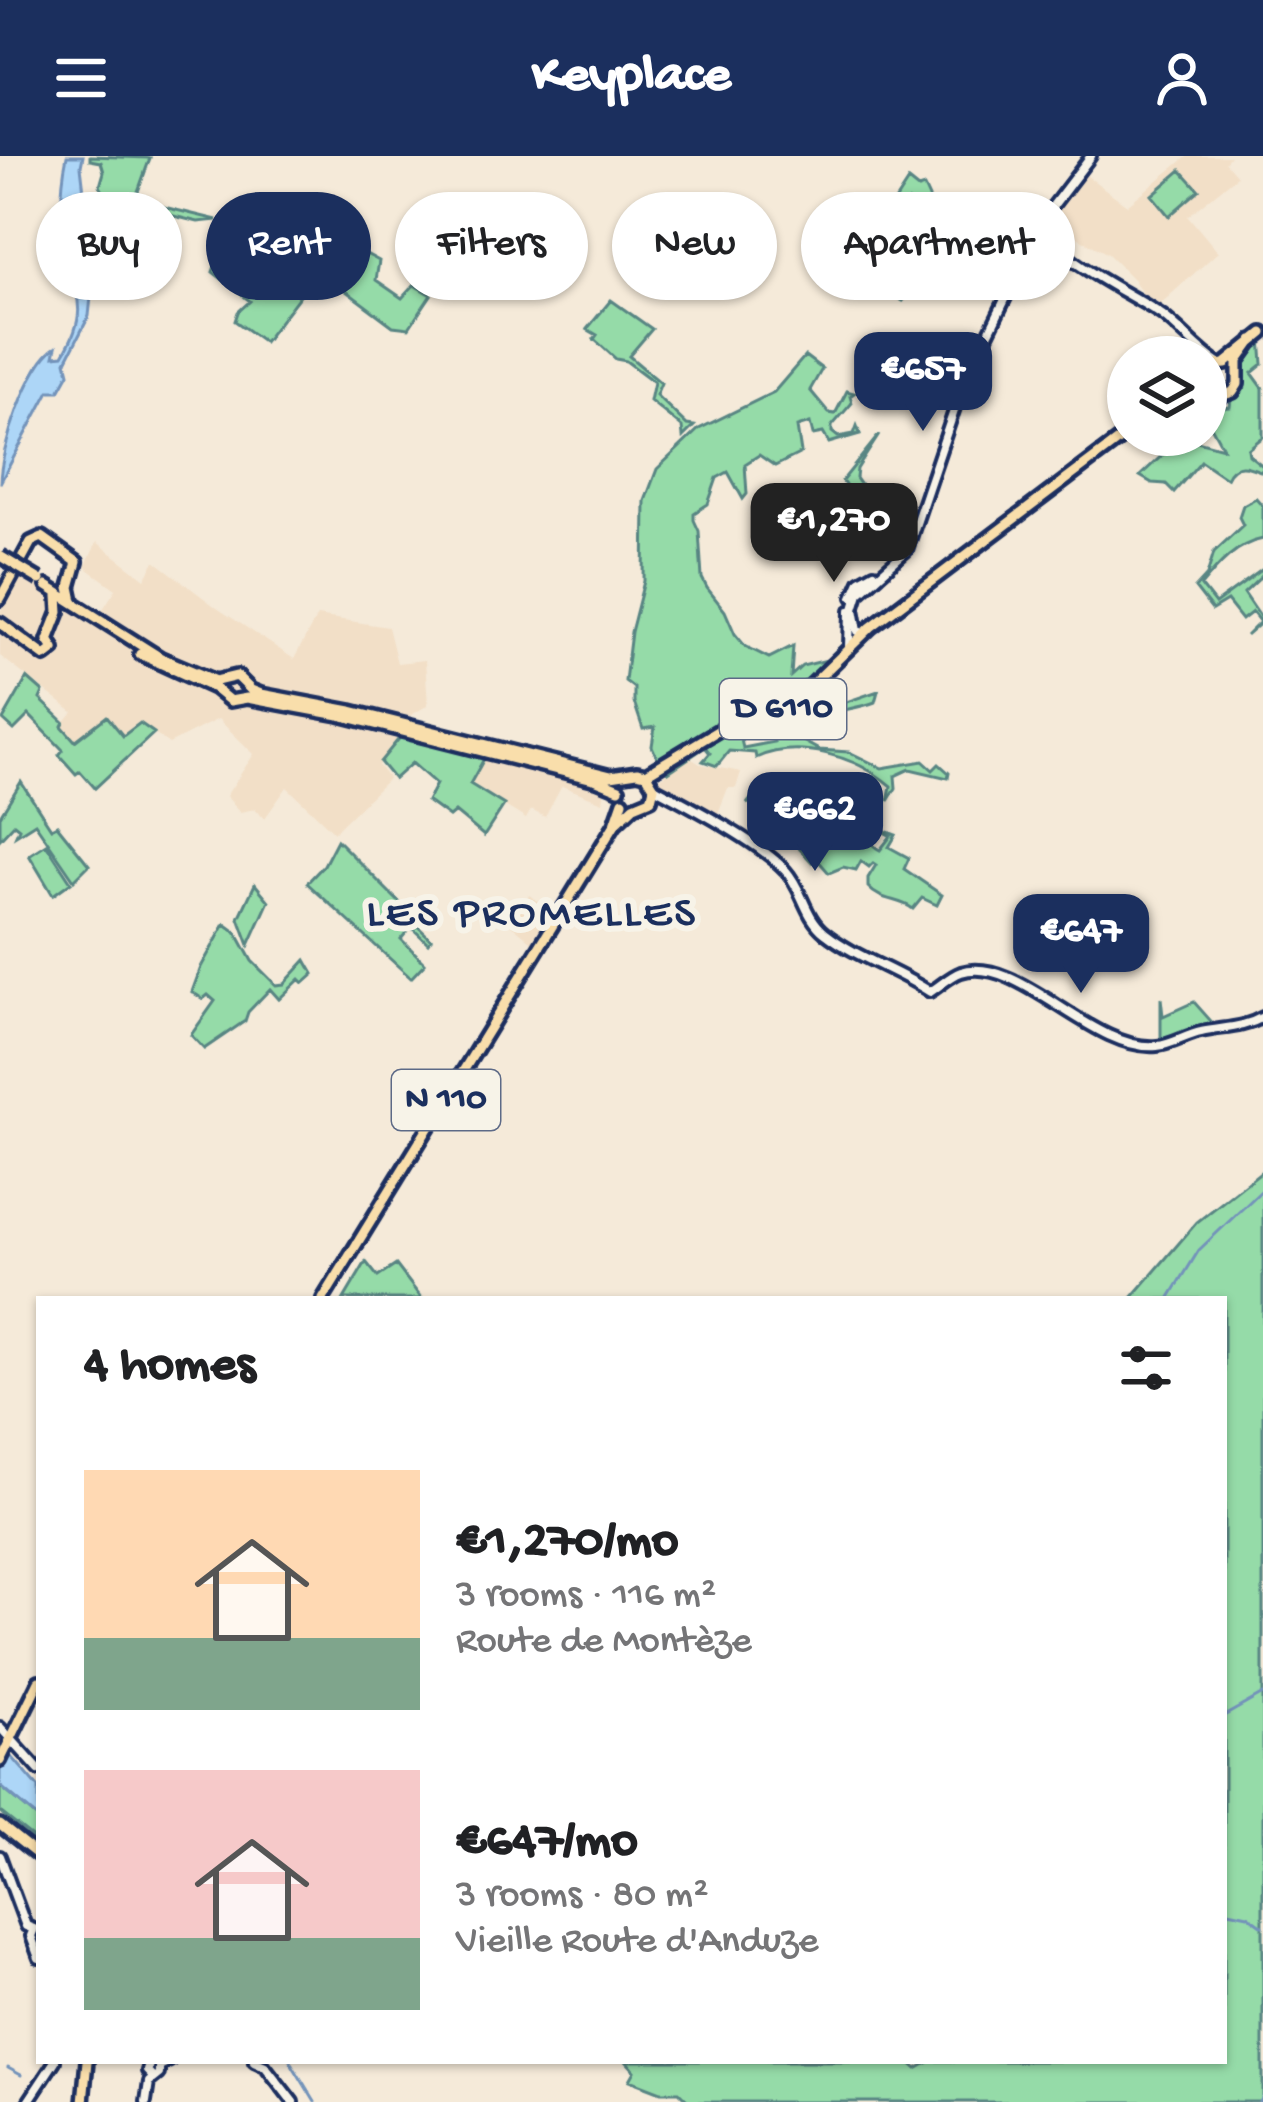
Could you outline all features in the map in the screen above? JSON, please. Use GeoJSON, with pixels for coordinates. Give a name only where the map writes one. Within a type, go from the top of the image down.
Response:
{"type":"FeatureCollection","features":[{"type":"Feature","properties":{"kind":"main road"},"geometry":{"type":"LineString","coordinates":[[1227,365],[1263,332]]}},
{"type":"Feature","properties":{"kind":"main road"},"geometry":{"type":"LineString","coordinates":[[1227,368],[1238,384],[1227,394]]}},
{"type":"Feature","properties":{"kind":"main road","name":"D 6110"},"geometry":{"type":"LineString","coordinates":[[651,786],[699,741],[732,722],[784,709],[864,633],[1107,450]]}},
{"type":"Feature","properties":{"kind":"main road"},"geometry":{"type":"LineString","coordinates":[[0,598],[39,537],[68,552],[78,566],[62,592],[59,612],[42,644],[0,623]]}},
{"type":"Feature","properties":{"kind":"main road"},"geometry":{"type":"LineString","coordinates":[[0,556],[142,648],[223,686],[230,701],[244,693],[261,694],[596,773],[625,776],[633,772],[651,786],[626,798]]}},
{"type":"Feature","properties":{"kind":"main road"},"geometry":{"type":"LineString","coordinates":[[59,612],[73,604]]}},
{"type":"Feature","properties":{"kind":"main road"},"geometry":{"type":"LineString","coordinates":[[223,686],[237,676],[244,693]]}},
{"type":"Feature","properties":{"kind":"main road"},"geometry":{"type":"LineString","coordinates":[[244,693],[597,780],[626,798]]}},
{"type":"Feature","properties":{"kind":"main road"},"geometry":{"type":"LineString","coordinates":[[625,776],[626,798]]}},
{"type":"Feature","properties":{"kind":"main road","name":"N 110"},"geometry":{"type":"LineString","coordinates":[[325,1296],[615,824],[626,798]]}},
{"type":"Feature","properties":{"kind":"main road"},"geometry":{"type":"LineString","coordinates":[[0,1761],[36,1687]]}},
{"type":"Feature","properties":{"kind":"main road"},"geometry":{"type":"LineString","coordinates":[[0,1823],[36,1852]]}},
{"type":"Feature","properties":{"kind":"main road"},"geometry":{"type":"LineString","coordinates":[[84,2102],[89,2064]]}},
{"type":"Feature","properties":{"kind":"street"},"geometry":{"type":"LineString","coordinates":[[1064,192],[1090,156]]}},
{"type":"Feature","properties":{"kind":"street"},"geometry":{"type":"LineString","coordinates":[[1075,256],[1188,336]]}},
{"type":"Feature","properties":{"kind":"street"},"geometry":{"type":"LineString","coordinates":[[1075,263],[1182,336]]}},
{"type":"Feature","properties":{"kind":"street"},"geometry":{"type":"LineString","coordinates":[[864,633],[854,620],[859,593],[913,536],[961,390],[1004,300]]}},
{"type":"Feature","properties":{"kind":"street"},"geometry":{"type":"LineString","coordinates":[[849,647],[849,616],[856,588],[892,562]]}},
{"type":"Feature","properties":{"kind":"street"},"geometry":{"type":"LineString","coordinates":[[651,786],[779,863],[794,881],[808,914],[827,934],[930,992],[963,972],[992,974],[1034,990],[1093,1028],[1157,1046],[1197,1033],[1245,1026],[1263,1017]]}},
{"type":"Feature","properties":{"kind":"street"},"geometry":{"type":"LineString","coordinates":[[0,1727],[9,1744],[36,1767]]}},
{"type":"Feature","properties":{"kind":"street"},"geometry":{"type":"LineString","coordinates":[[0,1856],[36,1951]]}},
{"type":"Feature","properties":{"kind":"street"},"geometry":{"type":"LineString","coordinates":[[28,2102],[53,2064]]}},
{"type":"Feature","properties":{"kind":"street"},"geometry":{"type":"LineString","coordinates":[[146,2102],[152,2076],[147,2071],[153,2064]]}},
{"type":"Feature","properties":{"kind":"street"},"geometry":{"type":"LineString","coordinates":[[261,2064],[293,2102]]}},
{"type":"Feature","properties":{"kind":"shaded area"},"geometry":{"type":"Polygon","coordinates":[[[1188,156],[1230,156],[1225,162],[1237,176],[1188,216],[1218,252],[1157,307],[1108,254],[1075,236],[1075,192],[1069,192],[1083,173],[1127,205],[1188,156]]]}},
{"type":"Feature","properties":{"kind":"shaded area"},"geometry":{"type":"Polygon","coordinates":[[[97,542],[145,579],[155,561],[294,659],[317,616],[388,627],[397,663],[425,660],[428,705],[403,720],[402,735],[378,765],[386,781],[334,832],[287,787],[265,818],[255,809],[240,812],[226,796],[254,754],[218,719],[169,744],[140,724],[123,736],[106,717],[76,741],[61,726],[73,712],[0,656],[0,612],[20,574],[99,615],[116,589],[85,567],[97,542]]]}},
{"type":"Feature","properties":{"kind":"shaded area"},"geometry":{"type":"Polygon","coordinates":[[[485,757],[586,781],[605,789],[603,802],[562,786],[545,817],[531,810],[526,819],[470,784],[485,757]]]}},
{"type":"Feature","properties":{"kind":"shaded area"},"geometry":{"type":"Polygon","coordinates":[[[689,757],[700,764],[741,772],[736,788],[728,788],[715,821],[659,784],[659,779],[689,757]]]}},
{"type":"Feature","properties":{"kind":"shaded area"},"geometry":{"type":"Polygon","coordinates":[[[529,895],[555,913],[536,945],[508,922],[529,895]]]}},
{"type":"Feature","properties":{"kind":"green space"},"geometry":{"type":"Polygon","coordinates":[[[90,156],[150,158],[138,192],[104,192],[101,162],[90,156]]]}},
{"type":"Feature","properties":{"kind":"green space"},"geometry":{"type":"Polygon","coordinates":[[[1181,170],[1199,190],[1169,216],[1152,195],[1181,170]]]}},
{"type":"Feature","properties":{"kind":"green space"},"geometry":{"type":"Polygon","coordinates":[[[908,181],[926,192],[901,192],[908,181]]]}},
{"type":"Feature","properties":{"kind":"green space"},"geometry":{"type":"Polygon","coordinates":[[[182,211],[206,217],[198,222],[182,218],[182,211]]]}},
{"type":"Feature","properties":{"kind":"green space"},"geometry":{"type":"Polygon","coordinates":[[[371,257],[379,261],[376,280],[395,293],[395,300],[428,300],[409,328],[393,326],[358,300],[371,300],[371,257]]]}},
{"type":"Feature","properties":{"kind":"green space"},"geometry":{"type":"Polygon","coordinates":[[[296,300],[264,342],[235,321],[250,301],[296,300]]]}},
{"type":"Feature","properties":{"kind":"green space"},"geometry":{"type":"Polygon","coordinates":[[[611,300],[652,329],[629,356],[661,383],[656,395],[687,425],[694,426],[683,437],[682,427],[650,401],[654,382],[616,359],[587,329],[611,300]]]}},
{"type":"Feature","properties":{"kind":"green space"},"geometry":{"type":"Polygon","coordinates":[[[1261,338],[1263,364],[1252,373],[1263,388],[1263,437],[1248,449],[1263,472],[1237,467],[1226,478],[1201,461],[1174,492],[1166,484],[1140,476],[1162,456],[1227,456],[1227,407],[1243,383],[1244,359],[1261,338]]]}},
{"type":"Feature","properties":{"kind":"green space"},"geometry":{"type":"Polygon","coordinates":[[[805,356],[822,369],[810,390],[829,413],[835,414],[847,391],[854,393],[832,432],[838,437],[854,434],[857,426],[860,434],[829,443],[823,433],[813,435],[810,423],[797,427],[801,453],[775,466],[759,455],[745,464],[747,494],[743,499],[728,472],[717,478],[708,504],[694,513],[694,520],[702,578],[745,646],[769,658],[793,646],[791,676],[802,666],[831,659],[782,706],[728,719],[659,762],[652,746],[655,727],[643,729],[634,688],[625,681],[644,581],[645,501],[657,469],[699,429],[774,392],[805,356]]]}},
{"type":"Feature","properties":{"kind":"green space"},"geometry":{"type":"Polygon","coordinates":[[[879,435],[856,478],[887,522],[905,536],[912,527],[906,541],[866,513],[845,536],[842,532],[862,509],[842,481],[879,435]]]}},
{"type":"Feature","properties":{"kind":"green space"},"geometry":{"type":"Polygon","coordinates":[[[1256,498],[1263,506],[1263,539],[1236,551],[1201,586],[1215,604],[1263,569],[1263,575],[1244,593],[1263,621],[1246,636],[1260,622],[1252,612],[1242,620],[1227,601],[1212,610],[1195,588],[1207,575],[1214,552],[1243,525],[1239,517],[1243,505],[1256,498]]]}},
{"type":"Feature","properties":{"kind":"green space"},"geometry":{"type":"Polygon","coordinates":[[[27,678],[43,692],[40,699],[64,722],[62,726],[75,741],[107,716],[123,736],[140,723],[154,733],[95,788],[80,771],[76,774],[59,755],[63,750],[29,715],[14,730],[3,720],[27,678]]]}},
{"type":"Feature","properties":{"kind":"green space"},"geometry":{"type":"Polygon","coordinates":[[[878,691],[875,702],[807,721],[792,735],[819,750],[849,752],[882,768],[923,761],[933,770],[939,764],[948,778],[910,769],[895,776],[896,788],[888,801],[891,786],[844,759],[808,751],[756,758],[755,753],[729,751],[717,766],[703,761],[710,753],[705,747],[667,773],[737,724],[743,748],[774,742],[767,720],[805,698],[814,709],[823,710],[878,691]]]}},
{"type":"Feature","properties":{"kind":"green space"},"geometry":{"type":"Polygon","coordinates":[[[402,735],[485,757],[470,784],[504,805],[484,836],[455,812],[449,817],[427,801],[436,784],[412,763],[394,779],[380,762],[402,735]]]}},
{"type":"Feature","properties":{"kind":"green space"},"geometry":{"type":"Polygon","coordinates":[[[21,782],[51,828],[57,825],[89,865],[74,880],[35,823],[16,835],[19,828],[14,824],[0,839],[0,816],[21,782]]]}},
{"type":"Feature","properties":{"kind":"green space"},"geometry":{"type":"Polygon","coordinates":[[[759,789],[770,798],[774,790],[785,793],[783,801],[800,818],[854,832],[880,850],[891,836],[877,828],[896,835],[889,847],[909,858],[904,869],[942,895],[937,905],[922,898],[913,909],[873,892],[868,878],[873,863],[869,867],[861,861],[856,870],[843,867],[829,873],[816,858],[812,862],[796,845],[800,840],[787,832],[786,820],[753,801],[747,804],[759,789]]]}},
{"type":"Feature","properties":{"kind":"green space"},"geometry":{"type":"Polygon","coordinates":[[[337,840],[431,939],[428,943],[411,927],[401,939],[425,963],[411,978],[307,883],[324,865],[337,840]]]}},
{"type":"Feature","properties":{"kind":"green space"},"geometry":{"type":"Polygon","coordinates":[[[46,844],[71,882],[53,895],[29,855],[46,844]]]}},
{"type":"Feature","properties":{"kind":"green space"},"geometry":{"type":"Polygon","coordinates":[[[255,884],[269,901],[249,945],[239,918],[255,884]]]}},
{"type":"Feature","properties":{"kind":"green space"},"geometry":{"type":"Polygon","coordinates":[[[225,924],[276,985],[284,984],[306,960],[314,974],[304,983],[300,979],[279,999],[270,989],[245,1021],[204,1049],[191,1035],[215,1001],[192,992],[225,924]]]}},
{"type":"Feature","properties":{"kind":"green space"},"geometry":{"type":"Polygon","coordinates":[[[1161,998],[1163,1016],[1194,1002],[1218,1029],[1161,1042],[1161,998]]]}},
{"type":"Feature","properties":{"kind":"green space"},"geometry":{"type":"Polygon","coordinates":[[[1263,1170],[1263,2102],[689,2102],[679,2092],[661,2092],[630,2080],[635,2071],[629,2064],[911,2064],[917,2069],[926,2064],[1227,2064],[1227,1296],[1134,1296],[1197,1222],[1263,1170]]]}},
{"type":"Feature","properties":{"kind":"green space"},"geometry":{"type":"Polygon","coordinates":[[[366,1262],[378,1277],[396,1265],[420,1296],[346,1296],[366,1262]]]}},
{"type":"Feature","properties":{"kind":"green space"},"geometry":{"type":"Polygon","coordinates":[[[0,1786],[36,1816],[36,1841],[0,1812],[0,1786]]]}},
{"type":"Feature","properties":{"kind":"water"},"geometry":{"type":"Polygon","coordinates":[[[67,156],[83,156],[84,192],[62,192],[67,156]]]}},
{"type":"Feature","properties":{"kind":"water"},"geometry":{"type":"Polygon","coordinates":[[[78,300],[91,300],[89,316],[66,361],[69,373],[59,391],[49,391],[0,483],[26,388],[56,347],[54,356],[63,355],[78,319],[78,300]]]}},
{"type":"Feature","properties":{"kind":"water"},"geometry":{"type":"Polygon","coordinates":[[[0,1743],[36,1785],[36,1816],[0,1786],[0,1743]]]}},
{"type":"Feature","properties":{"kind":"waterway"},"geometry":{"type":"LineString","coordinates":[[1171,1296],[1199,1250],[1263,1189]]}},
{"type":"Feature","properties":{"kind":"waterway"},"geometry":{"type":"LineString","coordinates":[[1227,1714],[1263,1694]]}},
{"type":"Feature","properties":{"kind":"waterway"},"geometry":{"type":"LineString","coordinates":[[1227,1911],[1248,1915],[1263,1926]]}},
{"type":"Feature","properties":{"kind":"waterway"},"geometry":{"type":"LineString","coordinates":[[292,2064],[315,2102]]}},
{"type":"Feature","properties":{"kind":"waterway"},"geometry":{"type":"LineString","coordinates":[[8,2068],[21,2075]]}},
{"type":"Feature","properties":{"kind":"waterway"},"geometry":{"type":"LineString","coordinates":[[1260,2102],[1263,2097]]}},
{"type":"Feature","properties":{"kind":"district","name":"LES PROMELLES"},"geometry":{"type":"Point","coordinates":[532,915]}}]}
